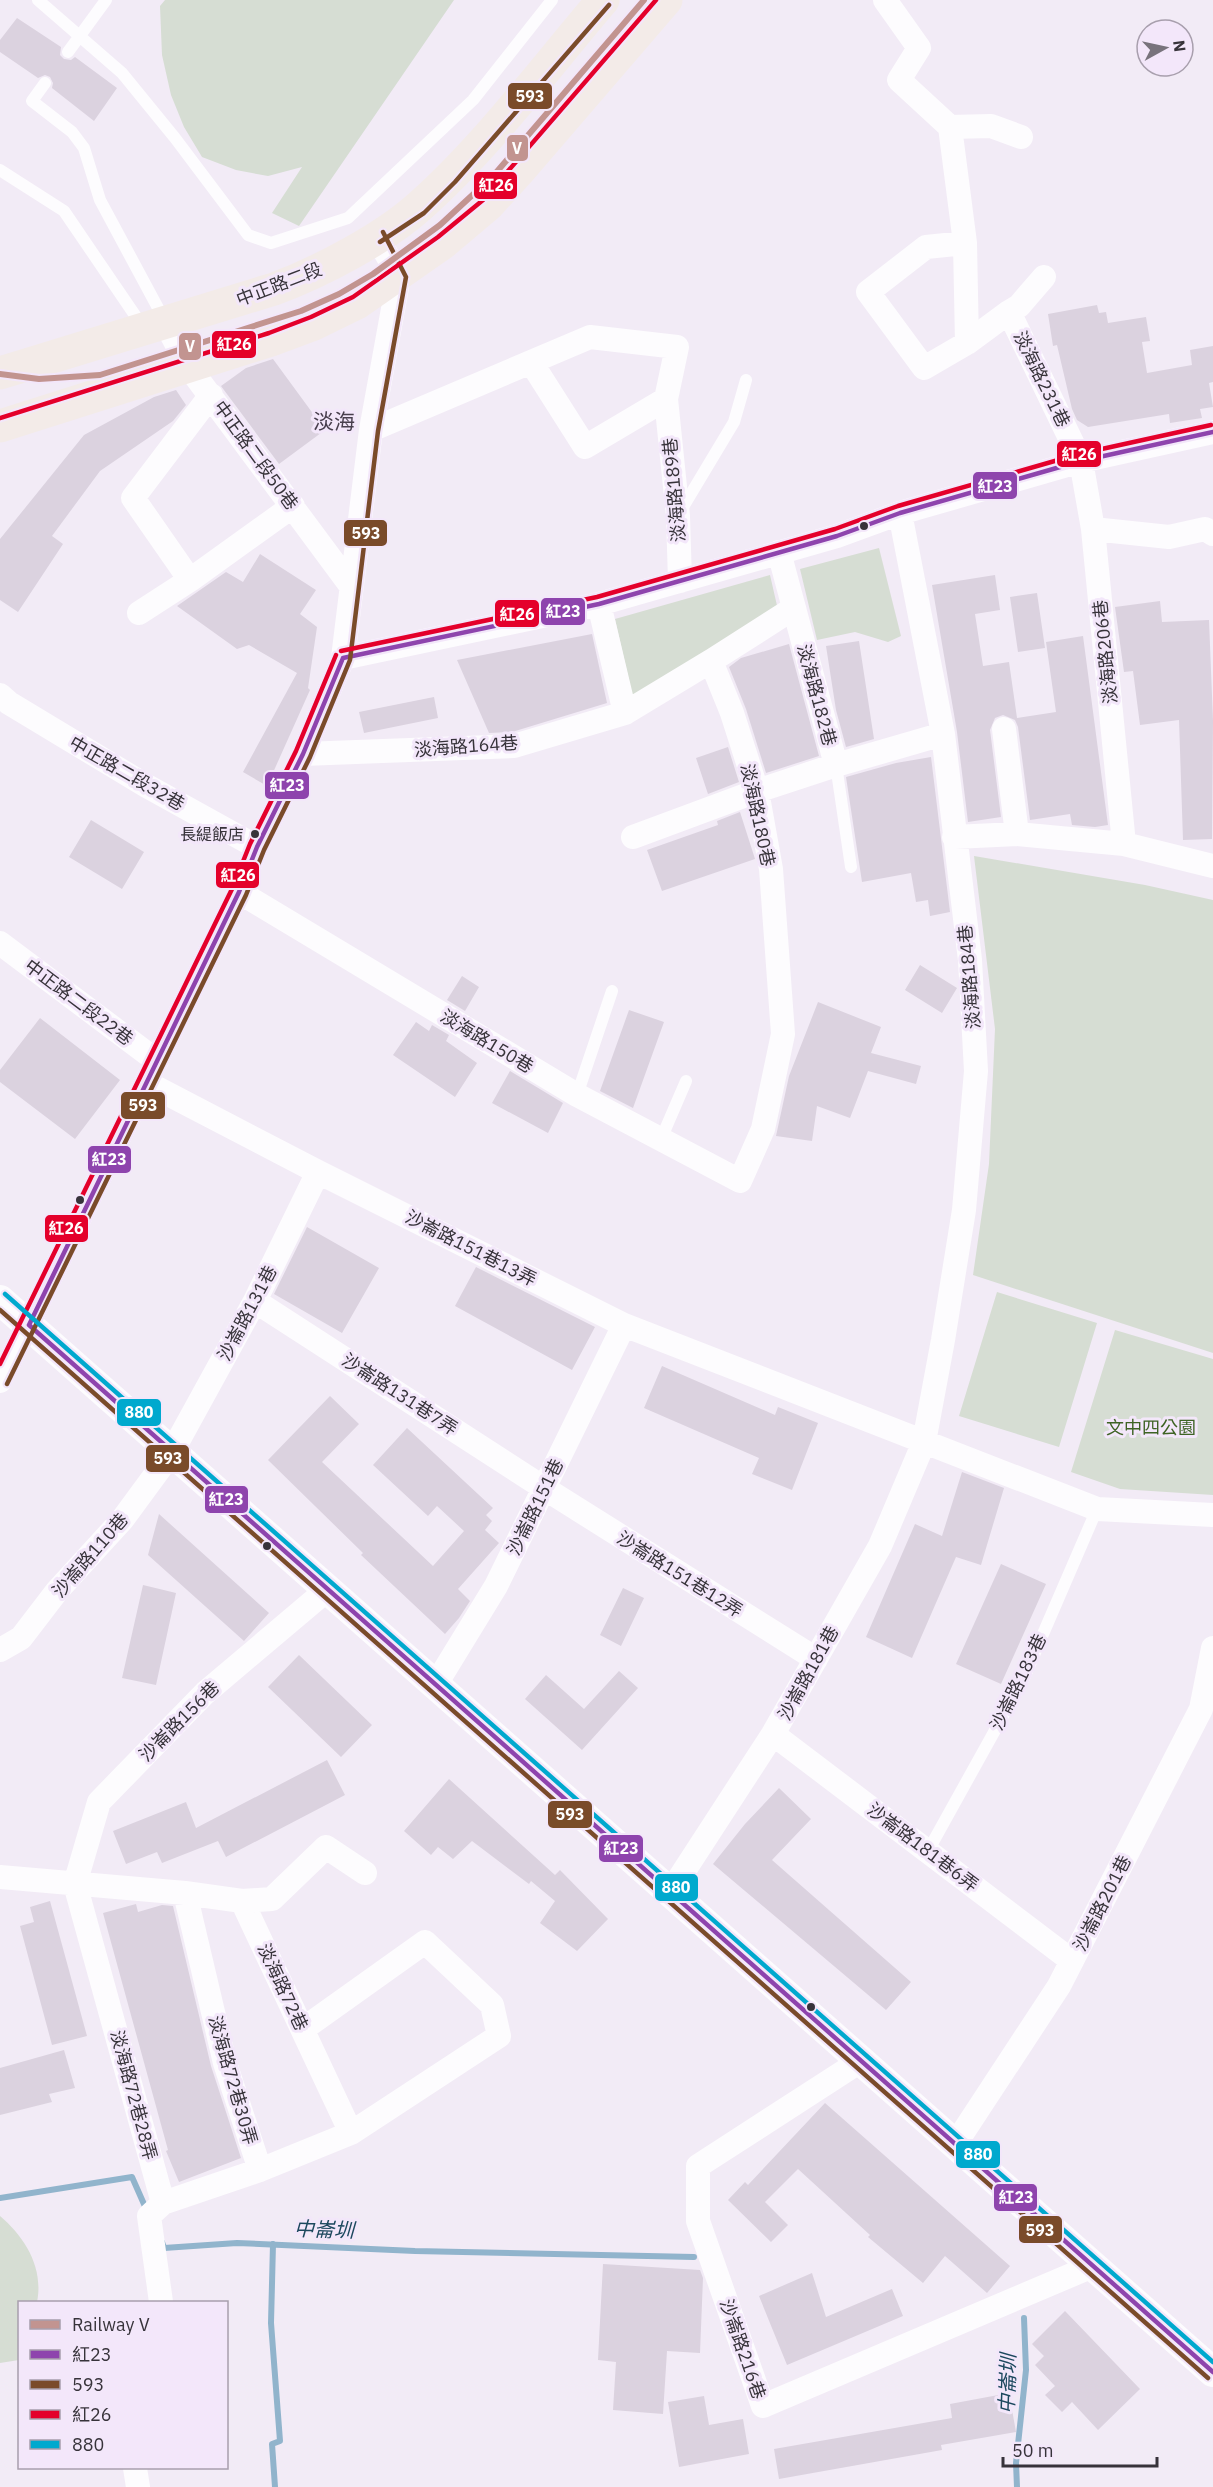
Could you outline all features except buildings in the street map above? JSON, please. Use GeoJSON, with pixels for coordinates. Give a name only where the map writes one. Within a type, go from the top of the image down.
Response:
{"type":"FeatureCollection","features":[{"type":"Feature","properties":{"kind":"main road","name":"中正路二段"},"geometry":{"type":"LineString","coordinates":[[0,373],[303,279],[376,236],[419,207],[450,177],[603,0]]}},
{"type":"Feature","properties":{"kind":"main road"},"geometry":{"type":"LineString","coordinates":[[0,426],[314,324],[357,303],[399,276],[488,205],[666,0]]}},
{"type":"Feature","properties":{"kind":"street"},"geometry":{"type":"LineString","coordinates":[[885,0],[919,48],[899,80],[950,127],[965,243],[967,343]]}},
{"type":"Feature","properties":{"kind":"street"},"geometry":{"type":"LineString","coordinates":[[950,127],[991,126],[1021,137]]}},
{"type":"Feature","properties":{"kind":"street"},"geometry":{"type":"LineString","coordinates":[[0,1381],[239,892],[257,847],[303,754],[343,658],[371,430],[399,276],[376,236]]}},
{"type":"Feature","properties":{"kind":"street","name":"淡海路231巷"},"geometry":{"type":"LineString","coordinates":[[965,243],[926,247],[868,292],[924,368],[967,343],[1010,312],[1081,461]]}},
{"type":"Feature","properties":{"kind":"street"},"geometry":{"type":"LineString","coordinates":[[1010,312],[1019,306],[1044,277]]}},
{"type":"Feature","properties":{"kind":"street","name":"中正路二段50巷"},"geometry":{"type":"LineString","coordinates":[[154,325],[211,395],[351,586]]}},
{"type":"Feature","properties":{"kind":"street","name":"淡海路189巷"},"geometry":{"type":"LineString","coordinates":[[371,430],[590,337],[677,347],[666,399],[678,516],[680,581]]}},
{"type":"Feature","properties":{"kind":"street"},"geometry":{"type":"LineString","coordinates":[[531,362],[585,447],[666,399]]}},
{"type":"Feature","properties":{"kind":"street"},"geometry":{"type":"LineString","coordinates":[[189,580],[133,498],[211,395]]}},
{"type":"Feature","properties":{"kind":"street"},"geometry":{"type":"LineString","coordinates":[[343,658],[599,604],[837,536],[900,513],[1081,461],[1213,432]]}},
{"type":"Feature","properties":{"kind":"street","name":"淡海路206巷"},"geometry":{"type":"LineString","coordinates":[[1081,461],[1093,529],[1124,844]]}},
{"type":"Feature","properties":{"kind":"street"},"geometry":{"type":"LineString","coordinates":[[139,613],[293,506]]}},
{"type":"Feature","properties":{"kind":"street","name":"淡海路184巷"},"geometry":{"type":"LineString","coordinates":[[900,513],[943,734],[970,960],[976,1071],[964,1210],[924,1442]]}},
{"type":"Feature","properties":{"kind":"street"},"geometry":{"type":"LineString","coordinates":[[1093,529],[1168,537],[1205,529],[1213,534]]}},
{"type":"Feature","properties":{"kind":"street","name":"淡海路182巷"},"geometry":{"type":"LineString","coordinates":[[778,552],[836,765],[943,734]]}},
{"type":"Feature","properties":{"kind":"street"},"geometry":{"type":"LineString","coordinates":[[599,604],[625,713],[794,608]]}},
{"type":"Feature","properties":{"kind":"street","name":"淡海路180巷"},"geometry":{"type":"LineString","coordinates":[[711,661],[732,712],[757,791],[771,869],[783,1034],[763,1129],[740,1180]]}},
{"type":"Feature","properties":{"kind":"street","name":"中正路二段32巷"},"geometry":{"type":"LineString","coordinates":[[3,704],[257,847]]}},
{"type":"Feature","properties":{"kind":"street","name":"淡海路164巷"},"geometry":{"type":"LineString","coordinates":[[303,754],[514,746],[625,713]]}},
{"type":"Feature","properties":{"kind":"street"},"geometry":{"type":"LineString","coordinates":[[1004,729],[1017,834]]}},
{"type":"Feature","properties":{"kind":"street"},"geometry":{"type":"LineString","coordinates":[[633,837],[757,791],[836,765]]}},
{"type":"Feature","properties":{"kind":"street"},"geometry":{"type":"LineString","coordinates":[[954,837],[1017,834],[1124,844],[1213,866]]}},
{"type":"Feature","properties":{"kind":"street","name":"淡海路150巷"},"geometry":{"type":"LineString","coordinates":[[239,892],[577,1095],[740,1180]]}},
{"type":"Feature","properties":{"kind":"street","name":"中正路二段22巷"},"geometry":{"type":"LineString","coordinates":[[0,943],[157,1061]]}},
{"type":"Feature","properties":{"kind":"street","name":"沙崙路151巷13弄"},"geometry":{"type":"LineString","coordinates":[[147,1083],[318,1172],[624,1325]]}},
{"type":"Feature","properties":{"kind":"street","name":"沙崙路131巷"},"geometry":{"type":"LineString","coordinates":[[172,1452],[255,1300],[318,1172]]}},
{"type":"Feature","properties":{"kind":"street"},"geometry":{"type":"LineString","coordinates":[[0,1300],[1095,2265],[1213,2372]]}},
{"type":"Feature","properties":{"kind":"street","name":"沙崙路131巷7弄"},"geometry":{"type":"LineString","coordinates":[[255,1300],[544,1488]]}},
{"type":"Feature","properties":{"kind":"street"},"geometry":{"type":"LineString","coordinates":[[624,1325],[1097,1509],[1213,1515]]}},
{"type":"Feature","properties":{"kind":"street","name":"沙崙路151巷"},"geometry":{"type":"LineString","coordinates":[[436,1684],[496,1586],[624,1325]]}},
{"type":"Feature","properties":{"kind":"street","name":"沙崙路181巷"},"geometry":{"type":"LineString","coordinates":[[671,1891],[773,1734],[880,1546],[924,1442]]}},
{"type":"Feature","properties":{"kind":"street","name":"沙崙路110巷"},"geometry":{"type":"LineString","coordinates":[[0,1650],[21,1638],[57,1591],[122,1520],[172,1452]]}},
{"type":"Feature","properties":{"kind":"street","name":"沙崙路151巷12弄"},"geometry":{"type":"LineString","coordinates":[[544,1488],[816,1659]]}},
{"type":"Feature","properties":{"kind":"street","name":"沙崙路156巷"},"geometry":{"type":"LineString","coordinates":[[75,1884],[99,1802],[205,1694],[328,1589]]}},
{"type":"Feature","properties":{"kind":"street","name":"沙崙路201巷"},"geometry":{"type":"LineString","coordinates":[[956,2143],[1059,1986],[1072,1961],[1201,1709],[1213,1648]]}},
{"type":"Feature","properties":{"kind":"street","name":"沙崙路181巷6弄"},"geometry":{"type":"LineString","coordinates":[[773,1734],[1072,1961]]}},
{"type":"Feature","properties":{"kind":"street"},"geometry":{"type":"LineString","coordinates":[[0,1877],[185,1893],[242,1901],[272,1899],[326,1847],[365,1873]]}},
{"type":"Feature","properties":{"kind":"street","name":"淡海路72巷28弄"},"geometry":{"type":"LineString","coordinates":[[75,1884],[164,2203]]}},
{"type":"Feature","properties":{"kind":"street","name":"淡海路72巷30弄"},"geometry":{"type":"LineString","coordinates":[[185,1893],[225,2063],[260,2170],[351,2133]]}},
{"type":"Feature","properties":{"kind":"street","name":"淡海路72巷"},"geometry":{"type":"LineString","coordinates":[[242,1901],[351,2133]]}},
{"type":"Feature","properties":{"kind":"street"},"geometry":{"type":"LineString","coordinates":[[303,2029],[425,1942],[492,2005],[499,2036],[351,2133]]}},
{"type":"Feature","properties":{"kind":"street","name":"沙崙路216巷"},"geometry":{"type":"LineString","coordinates":[[862,2060],[698,2166],[698,2221],[763,2406],[1095,2265]]}},
{"type":"Feature","properties":{"kind":"street"},"geometry":{"type":"LineString","coordinates":[[161,2301],[149,2216],[164,2203],[260,2170]]}},
{"type":"Feature","properties":{"kind":"street"},"geometry":{"type":"LineString","coordinates":[[135,2469],[138,2487]]}},
{"type":"Feature","properties":{"kind":"lane"},"geometry":{"type":"LineString","coordinates":[[38,0],[122,73],[175,138],[248,235],[271,243],[348,218],[473,100],[552,0]]}},
{"type":"Feature","properties":{"kind":"lane"},"geometry":{"type":"LineString","coordinates":[[68,52],[106,0]]}},
{"type":"Feature","properties":{"kind":"lane"},"geometry":{"type":"LineString","coordinates":[[45,83],[32,101],[72,132],[84,148],[100,200],[154,325]]}},
{"type":"Feature","properties":{"kind":"lane"},"geometry":{"type":"LineString","coordinates":[[0,170],[64,211],[154,325]]}},
{"type":"Feature","properties":{"kind":"lane"},"geometry":{"type":"LineString","coordinates":[[678,516],[734,422],[746,380]]}},
{"type":"Feature","properties":{"kind":"lane"},"geometry":{"type":"LineString","coordinates":[[836,765],[851,867]]}},
{"type":"Feature","properties":{"kind":"lane"},"geometry":{"type":"LineString","coordinates":[[577,1095],[612,991]]}},
{"type":"Feature","properties":{"kind":"lane"},"geometry":{"type":"LineString","coordinates":[[661,1139],[686,1081]]}},
{"type":"Feature","properties":{"kind":"lane","name":"沙崙路183巷"},"geometry":{"type":"LineString","coordinates":[[928,1851],[1024,1678],[1097,1509]]}},
{"type":"Feature","properties":{"kind":"green space"},"geometry":{"type":"Polygon","coordinates":[[[165,0],[454,0],[299,226],[272,213],[302,167],[268,176],[236,170],[202,157],[184,127],[171,95],[162,55],[160,6],[165,0]]]}},
{"type":"Feature","properties":{"kind":"green space"},"geometry":{"type":"Polygon","coordinates":[[[879,548],[901,636],[888,642],[855,632],[817,640],[800,569],[879,548]]]}},
{"type":"Feature","properties":{"kind":"green space"},"geometry":{"type":"Polygon","coordinates":[[[770,575],[778,610],[633,698],[615,619],[770,575]]]}},
{"type":"Feature","properties":{"kind":"green space"},"geometry":{"type":"Polygon","coordinates":[[[974,856],[1145,885],[1213,900],[1213,1353],[973,1275],[989,1164],[995,1029],[974,856]]]}},
{"type":"Feature","properties":{"kind":"green space"},"geometry":{"type":"Polygon","coordinates":[[[997,1292],[1097,1323],[1059,1447],[959,1416],[997,1292]]]}},
{"type":"Feature","properties":{"kind":"green space","name":"文中四公園"},"geometry":{"type":"Polygon","coordinates":[[[1115,1330],[1213,1359],[1213,1495],[1120,1489],[1071,1472],[1115,1330]]]}},
{"type":"Feature","properties":{"kind":"green space"},"geometry":{"type":"Polygon","coordinates":[[[0,2216],[25,2243],[35,2265],[38,2289],[37,2301],[18,2301],[18,2360],[0,2363],[0,2216]]]}},
{"type":"Feature","properties":{"kind":"waterway","name":"中崙圳"},"geometry":{"type":"LineString","coordinates":[[0,2198],[132,2177],[147,2211]]}},
{"type":"Feature","properties":{"kind":"waterway","name":"中崙圳"},"geometry":{"type":"LineString","coordinates":[[162,2242],[164,2248],[237,2243],[415,2251],[694,2257]]}},
{"type":"Feature","properties":{"kind":"waterway"},"geometry":{"type":"LineString","coordinates":[[273,2244],[271,2323],[280,2441],[272,2444],[275,2487]]}},
{"type":"Feature","properties":{"kind":"waterway","name":"中崙圳"},"geometry":{"type":"LineString","coordinates":[[1017,2487],[1016,2463],[1026,2370],[1024,2318]]}},
{"type":"Feature","properties":{"kind":"rail line","name":"V"},"geometry":{"type":"LineString","coordinates":[[0,374],[39,379],[100,375],[301,311],[339,294],[373,274],[440,225],[494,175],[644,0]]}},
{"type":"Feature","properties":{"kind":"transit line","name":"紅26"},"geometry":{"type":"LineString","coordinates":[[0,418],[269,333],[311,317],[353,297],[438,237],[483,200],[656,0]]}},
{"type":"Feature","properties":{"kind":"transit line","name":"593"},"geometry":{"type":"LineString","coordinates":[[380,242],[424,213],[455,182],[609,5]]}},
{"type":"Feature","properties":{"kind":"transit line","name":"593"},"geometry":{"type":"LineString","coordinates":[[7,1384],[246,895],[264,850],[310,757],[350,660],[378,431],[406,277],[383,232]]}},
{"type":"Feature","properties":{"kind":"transit line","name":"紅26"},"geometry":{"type":"LineString","coordinates":[[341,651],[597,597],[835,529],[898,506],[1079,454],[1211,425]]}},
{"type":"Feature","properties":{"kind":"transit line","name":"紅23"},"geometry":{"type":"LineString","coordinates":[[343,658],[599,604],[837,536],[900,513],[1081,461],[1213,432]]}},
{"type":"Feature","properties":{"kind":"transit line","name":"紅26"},"geometry":{"type":"LineString","coordinates":[[0,1364],[232,889],[250,844],[296,751],[336,655]]}},
{"type":"Feature","properties":{"kind":"transit line","name":"紅23"},"geometry":{"type":"LineString","coordinates":[[29,1325],[239,892],[257,847],[303,754],[343,658]]}},
{"type":"Feature","properties":{"kind":"transit line","name":"880"},"geometry":{"type":"LineString","coordinates":[[5,1294],[1213,2362]]}},
{"type":"Feature","properties":{"kind":"transit line","name":"593"},"geometry":{"type":"LineString","coordinates":[[0,1310],[1208,2378]]}},
{"type":"Feature","properties":{"kind":"transit line","name":"紅23"},"geometry":{"type":"LineString","coordinates":[[29,1325],[1213,2372]]}},
{"type":"Feature","properties":{"kind":"place","name":"長緹飯店"},"geometry":{"type":"Point","coordinates":[255,834]}},
{"type":"Feature","properties":{"kind":"district","name":"淡海"},"geometry":{"type":"Point","coordinates":[334,421]}}]}
